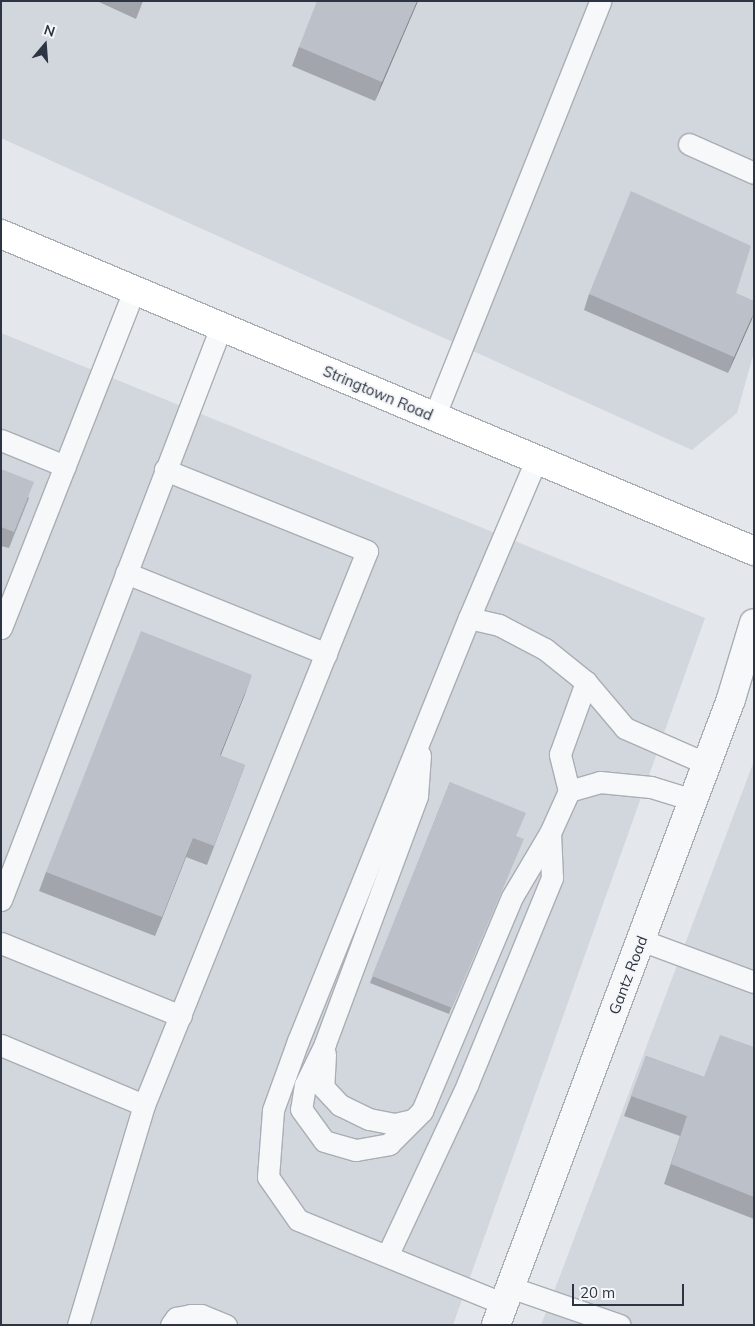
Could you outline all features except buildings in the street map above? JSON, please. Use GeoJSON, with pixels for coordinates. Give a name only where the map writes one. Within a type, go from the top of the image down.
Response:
{"type":"FeatureCollection","features":[{"type":"Feature","properties":{"kind":"main road","name":"Stringtown Road"},"geometry":{"type":"LineString","coordinates":[[1,234],[754,551]]}},
{"type":"Feature","properties":{"kind":"street","name":"Gantz Road"},"geometry":{"type":"LineString","coordinates":[[503,1305],[707,764],[754,623]]}},
{"type":"Feature","properties":{"kind":"lane"},"geometry":{"type":"LineString","coordinates":[[434,416],[600,1]]}},
{"type":"Feature","properties":{"kind":"lane"},"geometry":{"type":"LineString","coordinates":[[689,144],[754,173]]}},
{"type":"Feature","properties":{"kind":"lane"},"geometry":{"type":"LineString","coordinates":[[1,628],[134,290]]}},
{"type":"Feature","properties":{"kind":"lane"},"geometry":{"type":"LineString","coordinates":[[1,900],[221,327]]}},
{"type":"Feature","properties":{"kind":"lane"},"geometry":{"type":"LineString","coordinates":[[1,440],[65,466]]}},
{"type":"Feature","properties":{"kind":"lane"},"geometry":{"type":"LineString","coordinates":[[536,460],[468,618],[273,1110],[268,1177],[298,1220],[388,1254],[503,1305],[618,1324]]}},
{"type":"Feature","properties":{"kind":"lane"},"geometry":{"type":"LineString","coordinates":[[78,1325],[144,1105],[367,551],[165,470]]}},
{"type":"Feature","properties":{"kind":"lane"},"geometry":{"type":"LineString","coordinates":[[126,573],[326,654]]}},
{"type":"Feature","properties":{"kind":"lane"},"geometry":{"type":"LineString","coordinates":[[468,618],[500,625],[545,649],[586,682],[625,728],[707,764]]}},
{"type":"Feature","properties":{"kind":"lane"},"geometry":{"type":"LineString","coordinates":[[422,733],[417,796],[326,1044],[306,1086],[301,1109],[324,1141],[356,1150],[390,1144],[422,1111],[512,897],[550,833],[569,791],[560,754],[586,682]]}},
{"type":"Feature","properties":{"kind":"lane"},"geometry":{"type":"LineString","coordinates":[[569,791],[600,782],[651,787],[693,800]]}},
{"type":"Feature","properties":{"kind":"lane"},"geometry":{"type":"LineString","coordinates":[[388,1254],[467,1085],[552,878],[550,833]]}},
{"type":"Feature","properties":{"kind":"lane"},"geometry":{"type":"LineString","coordinates":[[641,940],[754,982]]}},
{"type":"Feature","properties":{"kind":"lane"},"geometry":{"type":"LineString","coordinates":[[1,943],[180,1016]]}},
{"type":"Feature","properties":{"kind":"lane"},"geometry":{"type":"LineString","coordinates":[[326,1044],[323,1087],[340,1105],[369,1119],[395,1124],[413,1120]]}},
{"type":"Feature","properties":{"kind":"lane"},"geometry":{"type":"LineString","coordinates":[[1,1045],[144,1105]]}},
{"type":"Feature","properties":{"kind":"lane"},"geometry":{"type":"LineString","coordinates":[[170,1325],[176,1318],[201,1315],[226,1325]]}},
{"type":"Feature","properties":{"kind":"shaded area"},"geometry":{"type":"Polygon","coordinates":[[[1,1],[754,1],[754,352],[737,413],[692,450],[1,138],[1,1]]]}},
{"type":"Feature","properties":{"kind":"shaded area"},"geometry":{"type":"Polygon","coordinates":[[[1,333],[705,618],[453,1325],[1,1325],[1,333]]]}},
{"type":"Feature","properties":{"kind":"shaded area"},"geometry":{"type":"Polygon","coordinates":[[[754,761],[754,1325],[541,1325],[566,1260],[754,761]]]}}]}
